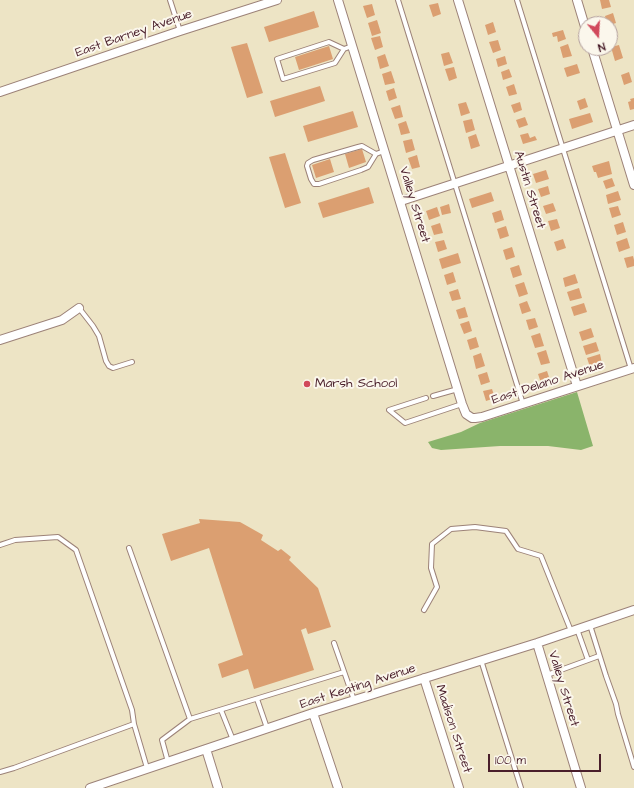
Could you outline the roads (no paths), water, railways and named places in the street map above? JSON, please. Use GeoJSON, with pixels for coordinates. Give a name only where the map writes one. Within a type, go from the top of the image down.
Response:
{"type":"FeatureCollection","features":[{"type":"Feature","properties":{"kind":"street","name":"East Barney Avenue"},"geometry":{"type":"LineString","coordinates":[[0,92],[277,0]]}},
{"type":"Feature","properties":{"kind":"street","name":"Valley Street"},"geometry":{"type":"LineString","coordinates":[[338,0],[401,201],[462,404],[466,414],[469,417]]}},
{"type":"Feature","properties":{"kind":"street","name":"Austin Street"},"geometry":{"type":"LineString","coordinates":[[458,0],[577,386]]}},
{"type":"Feature","properties":{"kind":"street"},"geometry":{"type":"LineString","coordinates":[[577,0],[582,16]]}},
{"type":"Feature","properties":{"kind":"street"},"geometry":{"type":"LineString","coordinates":[[594,56],[634,186]]}},
{"type":"Feature","properties":{"kind":"street"},"geometry":{"type":"LineString","coordinates":[[401,201],[634,125]]}},
{"type":"Feature","properties":{"kind":"street"},"geometry":{"type":"LineString","coordinates":[[0,340],[62,320],[79,308]]}},
{"type":"Feature","properties":{"kind":"street","name":"East Delano Avenue"},"geometry":{"type":"LineString","coordinates":[[469,417],[479,418],[632,368]]}},
{"type":"Feature","properties":{"kind":"street","name":"East Keating Avenue"},"geometry":{"type":"LineString","coordinates":[[90,788],[98,787],[313,713],[537,643],[634,610]]}},
{"type":"Feature","properties":{"kind":"street","name":"Valley Street"},"geometry":{"type":"LineString","coordinates":[[537,643],[581,788]]}},
{"type":"Feature","properties":{"kind":"street","name":"Madison Street"},"geometry":{"type":"LineString","coordinates":[[424,678],[459,788]]}},
{"type":"Feature","properties":{"kind":"street"},"geometry":{"type":"LineString","coordinates":[[313,713],[338,788]]}},
{"type":"Feature","properties":{"kind":"street"},"geometry":{"type":"LineString","coordinates":[[206,750],[218,788]]}},
{"type":"Feature","properties":{"kind":"lane"},"geometry":{"type":"LineString","coordinates":[[170,0],[180,31]]}},
{"type":"Feature","properties":{"kind":"lane"},"geometry":{"type":"LineString","coordinates":[[398,0],[523,404]]}},
{"type":"Feature","properties":{"kind":"lane"},"geometry":{"type":"LineString","coordinates":[[517,0],[632,368]]}},
{"type":"Feature","properties":{"kind":"lane"},"geometry":{"type":"LineString","coordinates":[[344,49],[329,42],[278,59],[283,79],[335,63],[344,49],[352,46]]}},
{"type":"Feature","properties":{"kind":"lane"},"geometry":{"type":"LineString","coordinates":[[376,154],[362,146],[308,163],[307,166],[314,184],[319,184],[368,167],[376,154],[385,151]]}},
{"type":"Feature","properties":{"kind":"lane"},"geometry":{"type":"LineString","coordinates":[[79,308],[99,336],[106,361],[109,366],[113,368],[132,362]]}},
{"type":"Feature","properties":{"kind":"lane"},"geometry":{"type":"LineString","coordinates":[[433,396],[458,389]]}},
{"type":"Feature","properties":{"kind":"lane"},"geometry":{"type":"LineString","coordinates":[[426,398],[389,410],[405,423],[462,404]]}},
{"type":"Feature","properties":{"kind":"lane"},"geometry":{"type":"LineString","coordinates":[[424,610],[437,587],[431,568],[432,544],[451,529],[475,527],[506,531],[518,548],[541,556],[588,660]]}},
{"type":"Feature","properties":{"kind":"lane"},"geometry":{"type":"LineString","coordinates":[[0,545],[15,540],[58,538],[76,550],[132,710],[134,724],[147,769]]}},
{"type":"Feature","properties":{"kind":"lane"},"geometry":{"type":"LineString","coordinates":[[129,548],[190,719]]}},
{"type":"Feature","properties":{"kind":"lane"},"geometry":{"type":"LineString","coordinates":[[590,625],[616,704],[634,767]]}},
{"type":"Feature","properties":{"kind":"lane"},"geometry":{"type":"LineString","coordinates":[[334,643],[354,700]]}},
{"type":"Feature","properties":{"kind":"lane"},"geometry":{"type":"LineString","coordinates":[[547,675],[599,656]]}},
{"type":"Feature","properties":{"kind":"lane"},"geometry":{"type":"LineString","coordinates":[[481,660],[521,788]]}},
{"type":"Feature","properties":{"kind":"lane"},"geometry":{"type":"LineString","coordinates":[[168,762],[162,740],[190,719],[344,672]]}},
{"type":"Feature","properties":{"kind":"lane"},"geometry":{"type":"LineString","coordinates":[[257,699],[267,729]]}},
{"type":"Feature","properties":{"kind":"lane"},"geometry":{"type":"LineString","coordinates":[[221,710],[233,740]]}},
{"type":"Feature","properties":{"kind":"lane"},"geometry":{"type":"LineString","coordinates":[[0,772],[134,724]]}},
{"type":"Feature","properties":{"kind":"place","name":"Marsh School"},"geometry":{"type":"Point","coordinates":[307,384]}}]}
